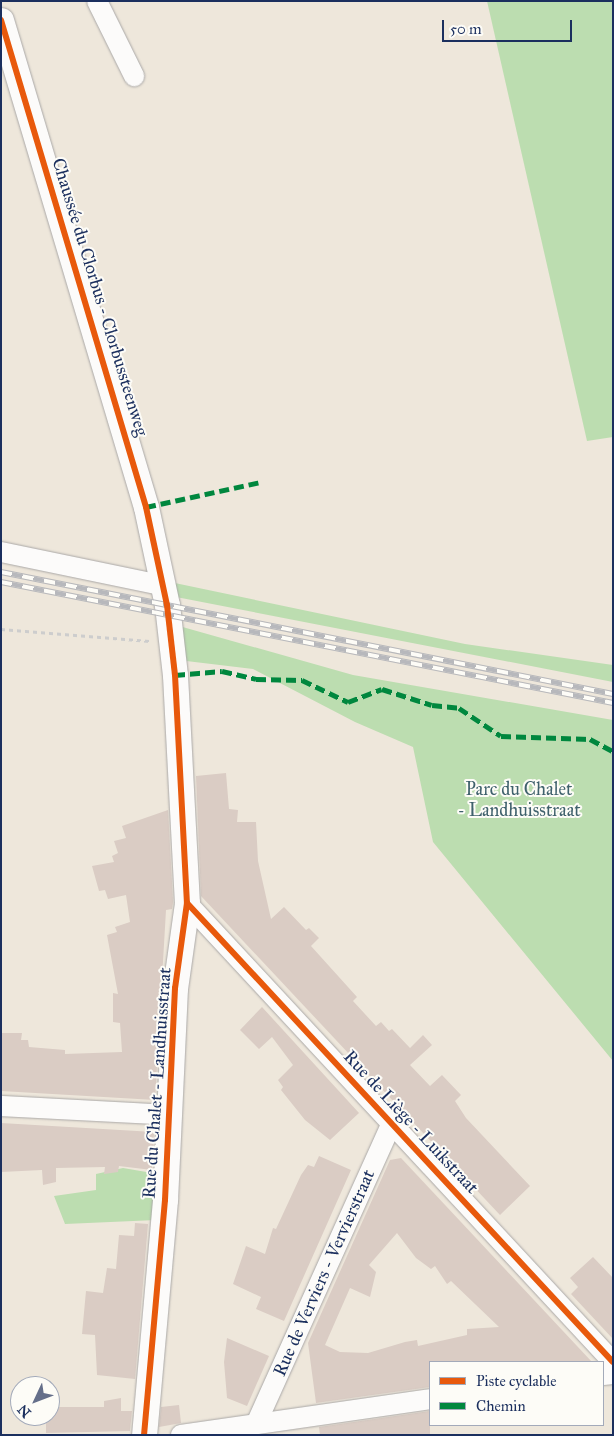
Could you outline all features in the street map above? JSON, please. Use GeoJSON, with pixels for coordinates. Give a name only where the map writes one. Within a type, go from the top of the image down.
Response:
{"type":"FeatureCollection","features":[{"type":"Feature","properties":{"kind":"street"},"geometry":{"type":"LineString","coordinates":[[97,1],[134,76]]}},
{"type":"Feature","properties":{"kind":"street","name":"Chaussée du Clorbus - Clorbussteenweg"},"geometry":{"type":"LineString","coordinates":[[1,20],[146,507],[161,585]]}},
{"type":"Feature","properties":{"kind":"street"},"geometry":{"type":"LineString","coordinates":[[1,552],[161,585]]}},
{"type":"Feature","properties":{"kind":"street","name":"Rue du Chalet - Landhuisstraat"},"geometry":{"type":"LineString","coordinates":[[144,1435],[170,1115],[176,988],[187,903],[172,644],[161,585]]}},
{"type":"Feature","properties":{"kind":"street","name":"Rue de Liège - Luikstraat"},"geometry":{"type":"LineString","coordinates":[[187,903],[613,1362]]}},
{"type":"Feature","properties":{"kind":"street"},"geometry":{"type":"LineString","coordinates":[[1,1106],[170,1115]]}},
{"type":"Feature","properties":{"kind":"street","name":"Rue de Verviers - Vervierstraat"},"geometry":{"type":"LineString","coordinates":[[256,1424],[392,1123]]}},
{"type":"Feature","properties":{"kind":"street"},"geometry":{"type":"LineString","coordinates":[[181,1435],[429,1399]]}},
{"type":"Feature","properties":{"kind":"path"},"geometry":{"type":"LineString","coordinates":[[1,629],[172,644]]}},
{"type":"Feature","properties":{"kind":"green space"},"geometry":{"type":"Polygon","coordinates":[[[487,1],[613,1],[613,437],[587,441],[487,1]]]}},
{"type":"Feature","properties":{"kind":"green space"},"geometry":{"type":"Polygon","coordinates":[[[170,582],[465,644],[613,665],[613,682],[171,596],[170,582]]]}},
{"type":"Feature","properties":{"kind":"green space","name":"Parc du Chalet - Landhuisstraat"},"geometry":{"type":"Polygon","coordinates":[[[179,626],[353,675],[613,720],[613,1061],[433,842],[413,747],[355,722],[253,669],[178,660],[179,626]]]}},
{"type":"Feature","properties":{"kind":"green space"},"geometry":{"type":"Polygon","coordinates":[[[123,1168],[158,1174],[156,1220],[65,1224],[54,1196],[96,1190],[96,1174],[123,1168]]]}},
{"type":"Feature","properties":{"kind":"building"},"geometry":{"type":"Polygon","coordinates":[[[226,773],[229,809],[238,810],[237,822],[256,822],[258,861],[271,919],[284,907],[306,930],[309,928],[319,938],[311,946],[357,997],[353,1001],[376,1026],[381,1022],[389,1031],[392,1029],[410,1048],[423,1035],[432,1045],[410,1065],[430,1086],[442,1075],[461,1095],[455,1101],[466,1118],[530,1186],[500,1215],[201,896],[196,776],[226,773]]]}},
{"type":"Feature","properties":{"kind":"building"},"geometry":{"type":"Polygon","coordinates":[[[168,810],[173,902],[172,909],[166,910],[155,1100],[1,1091],[1,1033],[22,1033],[21,1040],[28,1040],[29,1047],[65,1050],[65,1054],[122,1052],[120,1023],[113,1022],[113,993],[118,994],[107,935],[117,932],[115,927],[130,922],[126,895],[108,899],[105,890],[99,891],[92,866],[114,862],[112,856],[118,853],[114,841],[126,838],[122,826],[168,810]]]}},
{"type":"Feature","properties":{"kind":"building"},"geometry":{"type":"Polygon","coordinates":[[[262,1007],[359,1113],[330,1140],[305,1120],[281,1090],[283,1087],[278,1080],[293,1065],[272,1037],[259,1049],[240,1030],[262,1007]]]}},
{"type":"Feature","properties":{"kind":"building"},"geometry":{"type":"Polygon","coordinates":[[[1,1123],[154,1132],[152,1170],[119,1166],[118,1172],[104,1174],[105,1167],[56,1168],[56,1182],[43,1185],[42,1170],[1,1172],[1,1123]]]}},
{"type":"Feature","properties":{"kind":"building"},"geometry":{"type":"Polygon","coordinates":[[[319,1156],[351,1170],[284,1321],[256,1309],[261,1297],[233,1284],[246,1246],[265,1254],[273,1228],[276,1229],[301,1175],[308,1165],[314,1167],[319,1156]]]}},
{"type":"Feature","properties":{"kind":"building"},"geometry":{"type":"Polygon","coordinates":[[[401,1158],[591,1361],[429,1361],[429,1387],[316,1403],[308,1343],[390,1160],[401,1158]],[[397,1233],[369,1265],[376,1272],[370,1297],[350,1288],[325,1345],[340,1352],[368,1353],[405,1342],[417,1340],[418,1346],[467,1335],[467,1329],[499,1327],[451,1281],[447,1284],[435,1266],[431,1269],[416,1258],[397,1233]]]}},
{"type":"Feature","properties":{"kind":"building"},"geometry":{"type":"Polygon","coordinates":[[[135,1223],[148,1224],[135,1379],[97,1375],[95,1335],[82,1334],[86,1291],[103,1293],[107,1268],[116,1269],[119,1235],[134,1236],[135,1223]]]}},
{"type":"Feature","properties":{"kind":"building"},"geometry":{"type":"Polygon","coordinates":[[[593,1257],[613,1278],[613,1339],[571,1294],[578,1287],[570,1278],[593,1257]]]}},
{"type":"Feature","properties":{"kind":"building"},"geometry":{"type":"Polygon","coordinates":[[[227,1338],[269,1356],[247,1406],[227,1398],[224,1362],[227,1338]]]}},
{"type":"Feature","properties":{"kind":"building"},"geometry":{"type":"Polygon","coordinates":[[[121,1398],[121,1411],[132,1411],[130,1431],[46,1433],[46,1426],[60,1426],[60,1407],[104,1407],[104,1401],[121,1398]]]}},
{"type":"Feature","properties":{"kind":"building"},"geometry":{"type":"Polygon","coordinates":[[[179,1405],[181,1423],[159,1427],[161,1407],[179,1405]]]}},
{"type":"Feature","properties":{"kind":"building"},"geometry":{"type":"Polygon","coordinates":[[[429,1411],[430,1435],[320,1435],[319,1427],[429,1411]]]}},
{"type":"Feature","properties":{"kind":"railway"},"geometry":{"type":"LineString","coordinates":[[1,572],[613,694]]}},
{"type":"Feature","properties":{"kind":"railway"},"geometry":{"type":"LineString","coordinates":[[1,582],[613,703]]}},
{"type":"Feature","properties":{"kind":"marked path"},"geometry":{"type":"LineString","coordinates":[[146,507],[261,482]]}},
{"type":"Feature","properties":{"kind":"marked path"},"geometry":{"type":"LineString","coordinates":[[175,675],[222,671],[256,679],[302,680],[348,702],[382,689],[432,705],[459,708],[501,736],[590,739],[613,751]]}},
{"type":"Feature","properties":{"kind":"cycle path"},"geometry":{"type":"LineString","coordinates":[[1,20],[146,507],[167,605],[175,675],[187,903],[175,988],[165,1200],[144,1435]]}},
{"type":"Feature","properties":{"kind":"cycle path"},"geometry":{"type":"LineString","coordinates":[[187,903],[613,1362]]}}]}
